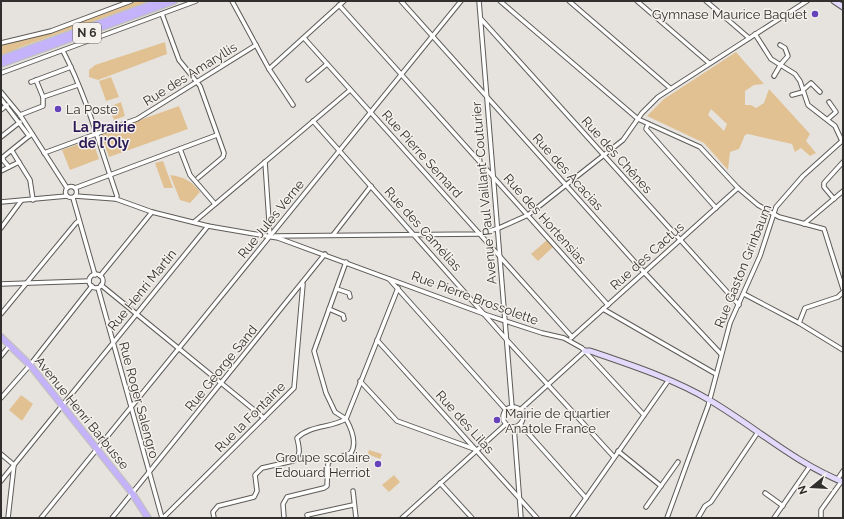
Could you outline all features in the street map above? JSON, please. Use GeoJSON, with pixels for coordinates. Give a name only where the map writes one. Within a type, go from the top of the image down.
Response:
{"type":"FeatureCollection","features":[{"type":"Feature","properties":{"kind":"main road","name":"N 6"},"geometry":{"type":"LineString","coordinates":[[1,59],[161,1]]}},
{"type":"Feature","properties":{"kind":"main road","name":"N 6"},"geometry":{"type":"LineString","coordinates":[[1,64],[174,1]]}},
{"type":"Feature","properties":{"kind":"main road","name":"Avenue Henri Barbusse"},"geometry":{"type":"LineString","coordinates":[[1,337],[30,365],[153,518]]}},
{"type":"Feature","properties":{"kind":"main road","name":"Avenue Henri Barbusse"},"geometry":{"type":"LineString","coordinates":[[142,506],[148,518]]}},
{"type":"Feature","properties":{"kind":"street"},"geometry":{"type":"LineString","coordinates":[[1,43],[51,31],[130,1]]}},
{"type":"Feature","properties":{"kind":"street"},"geometry":{"type":"LineString","coordinates":[[1,74],[196,1]]}},
{"type":"Feature","properties":{"kind":"street"},"geometry":{"type":"LineString","coordinates":[[232,1],[269,69],[293,105]]}},
{"type":"Feature","properties":{"kind":"street"},"geometry":{"type":"LineString","coordinates":[[269,69],[344,1]]}},
{"type":"Feature","properties":{"kind":"street","name":"Rue des Acacias"},"geometry":{"type":"LineString","coordinates":[[401,1],[644,272],[721,354]]}},
{"type":"Feature","properties":{"kind":"street","name":"Rue Jules Verne"},"geometry":{"type":"LineString","coordinates":[[42,518],[461,1]]}},
{"type":"Feature","properties":{"kind":"street","name":"Avenue Paul Vaillant-Couturier"},"geometry":{"type":"LineString","coordinates":[[478,1],[494,176],[512,407]]}},
{"type":"Feature","properties":{"kind":"street"},"geometry":{"type":"LineString","coordinates":[[500,1],[638,119],[700,147],[738,188],[758,205],[778,217],[824,229],[843,289]]}},
{"type":"Feature","properties":{"kind":"street"},"geometry":{"type":"LineString","coordinates":[[568,1],[670,88]]}},
{"type":"Feature","properties":{"kind":"street"},"geometry":{"type":"LineString","coordinates":[[637,1],[709,63]]}},
{"type":"Feature","properties":{"kind":"street"},"geometry":{"type":"LineString","coordinates":[[706,1],[749,38]]}},
{"type":"Feature","properties":{"kind":"street"},"geometry":{"type":"LineString","coordinates":[[265,162],[270,236],[414,233],[480,234],[528,215],[623,140],[650,104],[670,88],[807,1]]}},
{"type":"Feature","properties":{"kind":"street"},"geometry":{"type":"LineString","coordinates":[[834,1],[843,7]]}},
{"type":"Feature","properties":{"kind":"street","name":"Rue des Hortensias"},"geometry":{"type":"LineString","coordinates":[[339,5],[494,176],[608,305]]}},
{"type":"Feature","properties":{"kind":"street"},"geometry":{"type":"LineString","coordinates":[[162,14],[179,60],[200,86],[224,153],[223,157],[198,178]]}},
{"type":"Feature","properties":{"kind":"street","name":"Rue des Chênes"},"geometry":{"type":"LineString","coordinates":[[480,18],[739,305]]}},
{"type":"Feature","properties":{"kind":"street"},"geometry":{"type":"LineString","coordinates":[[755,34],[768,57],[795,74],[808,105],[818,114],[828,119],[835,126],[843,141]]}},
{"type":"Feature","properties":{"kind":"street","name":"Rue Pierre Semard"},"geometry":{"type":"LineString","coordinates":[[304,38],[500,256],[571,339]]}},
{"type":"Feature","properties":{"kind":"street","name":"Rue des Amaryllis"},"geometry":{"type":"LineString","coordinates":[[44,153],[137,119],[256,45]]}},
{"type":"Feature","properties":{"kind":"street"},"geometry":{"type":"LineString","coordinates":[[774,76],[788,56],[785,48],[780,45]]}},
{"type":"Feature","properties":{"kind":"street"},"geometry":{"type":"LineString","coordinates":[[63,51],[71,67],[96,133],[117,196],[116,200]]}},
{"type":"Feature","properties":{"kind":"street"},"geometry":{"type":"LineString","coordinates":[[308,80],[327,64]]}},
{"type":"Feature","properties":{"kind":"street"},"geometry":{"type":"LineString","coordinates":[[31,82],[71,67]]}},
{"type":"Feature","properties":{"kind":"street"},"geometry":{"type":"LineString","coordinates":[[795,74],[800,70]]}},
{"type":"Feature","properties":{"kind":"street"},"geometry":{"type":"LineString","coordinates":[[20,115],[44,104],[43,97],[36,80]]}},
{"type":"Feature","properties":{"kind":"street"},"geometry":{"type":"LineString","coordinates":[[792,95],[803,91],[812,83],[820,92]]}},
{"type":"Feature","properties":{"kind":"street"},"geometry":{"type":"LineString","coordinates":[[43,97],[78,85]]}},
{"type":"Feature","properties":{"kind":"street"},"geometry":{"type":"LineString","coordinates":[[194,222],[350,90]]}},
{"type":"Feature","properties":{"kind":"street"},"geometry":{"type":"LineString","coordinates":[[1,92],[20,115],[31,135]]}},
{"type":"Feature","properties":{"kind":"street"},"geometry":{"type":"LineString","coordinates":[[1,99],[31,135],[67,188]]}},
{"type":"Feature","properties":{"kind":"street"},"geometry":{"type":"LineString","coordinates":[[828,119],[838,113],[829,102]]}},
{"type":"Feature","properties":{"kind":"street"},"geometry":{"type":"LineString","coordinates":[[1,110],[7,106]]}},
{"type":"Feature","properties":{"kind":"street","name":"Rue des Camélias"},"geometry":{"type":"LineString","coordinates":[[313,121],[614,457]]}},
{"type":"Feature","properties":{"kind":"street"},"geometry":{"type":"LineString","coordinates":[[1,137],[20,122]]}},
{"type":"Feature","properties":{"kind":"street"},"geometry":{"type":"LineString","coordinates":[[648,124],[646,129],[716,208]]}},
{"type":"Feature","properties":{"kind":"street"},"geometry":{"type":"LineString","coordinates":[[9,167],[3,159],[31,135]]}},
{"type":"Feature","properties":{"kind":"street"},"geometry":{"type":"LineString","coordinates":[[67,188],[74,188],[217,135]]}},
{"type":"Feature","properties":{"kind":"street","name":"Rue Gaston Grinbaum"},"geometry":{"type":"LineString","coordinates":[[667,518],[710,400],[730,323],[760,256],[776,207],[788,193],[843,141]]}},
{"type":"Feature","properties":{"kind":"street"},"geometry":{"type":"LineString","coordinates":[[180,149],[190,175],[215,204]]}},
{"type":"Feature","properties":{"kind":"street"},"geometry":{"type":"LineString","coordinates":[[12,150],[30,180],[33,200]]}},
{"type":"Feature","properties":{"kind":"street"},"geometry":{"type":"LineString","coordinates":[[1,171],[19,162]]}},
{"type":"Feature","properties":{"kind":"street"},"geometry":{"type":"LineString","coordinates":[[834,199],[824,187],[824,183],[843,162]]}},
{"type":"Feature","properties":{"kind":"street"},"geometry":{"type":"LineString","coordinates":[[333,234],[372,186]]}},
{"type":"Feature","properties":{"kind":"street"},"geometry":{"type":"LineString","coordinates":[[67,188],[65,193],[67,196]]}},
{"type":"Feature","properties":{"kind":"street"},"geometry":{"type":"LineString","coordinates":[[74,188],[77,192],[74,197],[79,221],[95,275]]}},
{"type":"Feature","properties":{"kind":"street","name":"Rue des Cactus"},"geometry":{"type":"LineString","coordinates":[[571,339],[738,188]]}},
{"type":"Feature","properties":{"kind":"street"},"geometry":{"type":"LineString","coordinates":[[804,224],[843,191]]}},
{"type":"Feature","properties":{"kind":"street"},"geometry":{"type":"LineString","coordinates":[[1,202],[67,196],[74,197]]}},
{"type":"Feature","properties":{"kind":"street","name":"Rue Pierre Brossolette"},"geometry":{"type":"LineString","coordinates":[[74,197],[116,200],[152,212],[208,226],[270,236],[292,242],[486,315],[542,333],[571,339],[585,351],[590,351],[640,368],[710,400],[810,466],[841,481]]}},
{"type":"Feature","properties":{"kind":"street"},"geometry":{"type":"LineString","coordinates":[[1,228],[21,201]]}},
{"type":"Feature","properties":{"kind":"street"},"geometry":{"type":"LineString","coordinates":[[100,276],[152,212]]}},
{"type":"Feature","properties":{"kind":"street"},"geometry":{"type":"LineString","coordinates":[[1,314],[79,221]]}},
{"type":"Feature","properties":{"kind":"street","name":"Rue Henri Martin"},"geometry":{"type":"LineString","coordinates":[[1,481],[208,226]]}},
{"type":"Feature","properties":{"kind":"street"},"geometry":{"type":"LineString","coordinates":[[292,242],[290,239],[293,235]]}},
{"type":"Feature","properties":{"kind":"street","name":"Rue George Sand"},"geometry":{"type":"LineString","coordinates":[[112,518],[325,254]]}},
{"type":"Feature","properties":{"kind":"street"},"geometry":{"type":"LineString","coordinates":[[284,518],[284,504],[287,497],[327,486],[328,463],[331,460],[351,453],[354,446],[346,418],[335,412],[326,393],[314,351],[346,262]]}},
{"type":"Feature","properties":{"kind":"street"},"geometry":{"type":"LineString","coordinates":[[95,275],[100,276]]}},
{"type":"Feature","properties":{"kind":"street"},"geometry":{"type":"LineString","coordinates":[[1,284],[89,281],[95,275]]}},
{"type":"Feature","properties":{"kind":"street"},"geometry":{"type":"LineString","coordinates":[[100,276],[102,279],[100,286]]}},
{"type":"Feature","properties":{"kind":"street"},"geometry":{"type":"LineString","coordinates":[[388,278],[506,410]]}},
{"type":"Feature","properties":{"kind":"street"},"geometry":{"type":"LineString","coordinates":[[89,281],[92,286]]}},
{"type":"Feature","properties":{"kind":"street","name":"Rue la Fontaine"},"geometry":{"type":"LineString","coordinates":[[162,518],[291,391],[295,384],[303,283]]}},
{"type":"Feature","properties":{"kind":"street"},"geometry":{"type":"LineString","coordinates":[[214,518],[213,512],[218,506],[254,496],[257,491],[255,475],[262,468],[293,461],[298,458],[300,453],[298,438],[304,431],[339,423],[346,418],[400,283]]}},
{"type":"Feature","properties":{"kind":"street"},"geometry":{"type":"LineString","coordinates":[[92,286],[100,286],[264,418]]}},
{"type":"Feature","properties":{"kind":"street"},"geometry":{"type":"LineString","coordinates":[[1,398],[30,365],[92,286]]}},
{"type":"Feature","properties":{"kind":"street","name":"Rue Roger Salengro"},"geometry":{"type":"LineString","coordinates":[[100,286],[113,342],[162,518]]}},
{"type":"Feature","properties":{"kind":"street"},"geometry":{"type":"LineString","coordinates":[[337,289],[349,293],[350,297]]}},
{"type":"Feature","properties":{"kind":"street"},"geometry":{"type":"LineString","coordinates":[[798,323],[805,308],[838,297],[843,292]]}},
{"type":"Feature","properties":{"kind":"street"},"geometry":{"type":"LineString","coordinates":[[744,294],[798,323],[843,350]]}},
{"type":"Feature","properties":{"kind":"street"},"geometry":{"type":"LineString","coordinates":[[472,298],[478,306],[476,310]]}},
{"type":"Feature","properties":{"kind":"street"},"geometry":{"type":"LineString","coordinates":[[329,309],[343,315],[344,319]]}},
{"type":"Feature","properties":{"kind":"street"},"geometry":{"type":"LineString","coordinates":[[603,309],[716,374]]}},
{"type":"Feature","properties":{"kind":"street","name":"Rue des Lilas"},"geometry":{"type":"LineString","coordinates":[[377,340],[537,518]]}},
{"type":"Feature","properties":{"kind":"street"},"geometry":{"type":"LineString","coordinates":[[1,356],[10,345]]}},
{"type":"Feature","properties":{"kind":"street"},"geometry":{"type":"LineString","coordinates":[[520,410],[585,351],[644,415]]}},
{"type":"Feature","properties":{"kind":"street"},"geometry":{"type":"LineString","coordinates":[[579,518],[573,516],[668,380]]}},
{"type":"Feature","properties":{"kind":"street"},"geometry":{"type":"LineString","coordinates":[[360,382],[396,421],[465,447],[477,450]]}},
{"type":"Feature","properties":{"kind":"street"},"geometry":{"type":"LineString","coordinates":[[512,407],[520,410],[523,416],[520,424],[514,427],[506,424],[504,415],[506,410],[512,407]]}},
{"type":"Feature","properties":{"kind":"street"},"geometry":{"type":"LineString","coordinates":[[404,518],[440,483],[506,424]]}},
{"type":"Feature","properties":{"kind":"street"},"geometry":{"type":"LineString","coordinates":[[520,424],[586,498]]}},
{"type":"Feature","properties":{"kind":"street"},"geometry":{"type":"LineString","coordinates":[[514,427],[521,518]]}},
{"type":"Feature","properties":{"kind":"street"},"geometry":{"type":"LineString","coordinates":[[698,518],[705,506],[711,502],[758,432]]}},
{"type":"Feature","properties":{"kind":"street"},"geometry":{"type":"LineString","coordinates":[[465,447],[470,443]]}},
{"type":"Feature","properties":{"kind":"street"},"geometry":{"type":"LineString","coordinates":[[618,451],[650,475],[661,486]]}},
{"type":"Feature","properties":{"kind":"street"},"geometry":{"type":"LineString","coordinates":[[1,454],[14,465],[8,518]]}},
{"type":"Feature","properties":{"kind":"street"},"geometry":{"type":"LineString","coordinates":[[646,507],[678,462]]}},
{"type":"Feature","properties":{"kind":"street"},"geometry":{"type":"LineString","coordinates":[[774,518],[810,466]]}},
{"type":"Feature","properties":{"kind":"street"},"geometry":{"type":"LineString","coordinates":[[821,518],[821,510],[841,481],[843,471]]}},
{"type":"Feature","properties":{"kind":"street"},"geometry":{"type":"LineString","coordinates":[[8,472],[12,477]]}},
{"type":"Feature","properties":{"kind":"street"},"geometry":{"type":"LineString","coordinates":[[440,483],[472,518]]}},
{"type":"Feature","properties":{"kind":"street"},"geometry":{"type":"LineString","coordinates":[[352,491],[356,518]]}},
{"type":"Feature","properties":{"kind":"street"},"geometry":{"type":"LineString","coordinates":[[765,492],[783,506]]}},
{"type":"Feature","properties":{"kind":"street"},"geometry":{"type":"LineString","coordinates":[[308,518],[307,515],[353,505]]}},
{"type":"Feature","properties":{"kind":"shaded area"},"geometry":{"type":"Polygon","coordinates":[[[135,1],[151,1],[21,47],[1,56],[1,45],[135,1]]]}},
{"type":"Feature","properties":{"kind":"shaded area"},"geometry":{"type":"Polygon","coordinates":[[[165,42],[167,54],[98,80],[89,77],[89,70],[95,65],[165,42]]]}},
{"type":"Feature","properties":{"kind":"shaded area"},"geometry":{"type":"Polygon","coordinates":[[[736,52],[764,84],[754,85],[745,91],[745,105],[751,105],[756,108],[764,103],[769,89],[810,134],[806,141],[816,153],[810,156],[801,148],[795,152],[792,144],[748,134],[745,135],[739,149],[730,152],[728,170],[704,143],[647,116],[664,99],[736,52]],[[711,109],[708,115],[724,131],[727,124],[711,109]]]}},
{"type":"Feature","properties":{"kind":"shaded area"},"geometry":{"type":"Polygon","coordinates":[[[111,77],[119,97],[106,101],[99,81],[111,77]]]}},
{"type":"Feature","properties":{"kind":"shaded area"},"geometry":{"type":"Polygon","coordinates":[[[121,102],[125,116],[114,120],[109,107],[121,102]]]}},
{"type":"Feature","properties":{"kind":"shaded area"},"geometry":{"type":"Polygon","coordinates":[[[179,106],[188,129],[109,157],[101,134],[179,106]]]}},
{"type":"Feature","properties":{"kind":"shaded area"},"geometry":{"type":"Polygon","coordinates":[[[92,139],[99,159],[70,170],[62,150],[92,139]]]}},
{"type":"Feature","properties":{"kind":"shaded area"},"geometry":{"type":"Polygon","coordinates":[[[163,161],[173,188],[164,188],[155,163],[163,161]]]}},
{"type":"Feature","properties":{"kind":"shaded area"},"geometry":{"type":"Polygon","coordinates":[[[170,175],[187,180],[200,192],[190,203],[180,200],[170,175]]]}},
{"type":"Feature","properties":{"kind":"shaded area"},"geometry":{"type":"Polygon","coordinates":[[[547,240],[553,247],[538,261],[531,254],[547,240]]]}},
{"type":"Feature","properties":{"kind":"shaded area"},"geometry":{"type":"Polygon","coordinates":[[[21,395],[33,404],[22,421],[9,410],[21,395]]]}},
{"type":"Feature","properties":{"kind":"shaded area"},"geometry":{"type":"Polygon","coordinates":[[[369,450],[382,454],[380,459],[368,454],[369,450]]]}},
{"type":"Feature","properties":{"kind":"shaded area"},"geometry":{"type":"Polygon","coordinates":[[[394,475],[400,482],[389,492],[382,485],[394,475]]]}},
{"type":"Feature","properties":{"kind":"place","name":"Gymnase Maurice Baquet"},"geometry":{"type":"Point","coordinates":[815,14]}},
{"type":"Feature","properties":{"kind":"place","name":"La Poste"},"geometry":{"type":"Point","coordinates":[58,109]}},
{"type":"Feature","properties":{"kind":"place","name":"Mairie de quartier Anatole France"},"geometry":{"type":"Point","coordinates":[497,420]}},
{"type":"Feature","properties":{"kind":"place","name":"Groupe scolaire Edouard Herriot"},"geometry":{"type":"Point","coordinates":[378,464]}},
{"type":"Feature","properties":{"kind":"district","name":"La Prairie de l'Oly"},"geometry":{"type":"Point","coordinates":[104,136]}}]}
